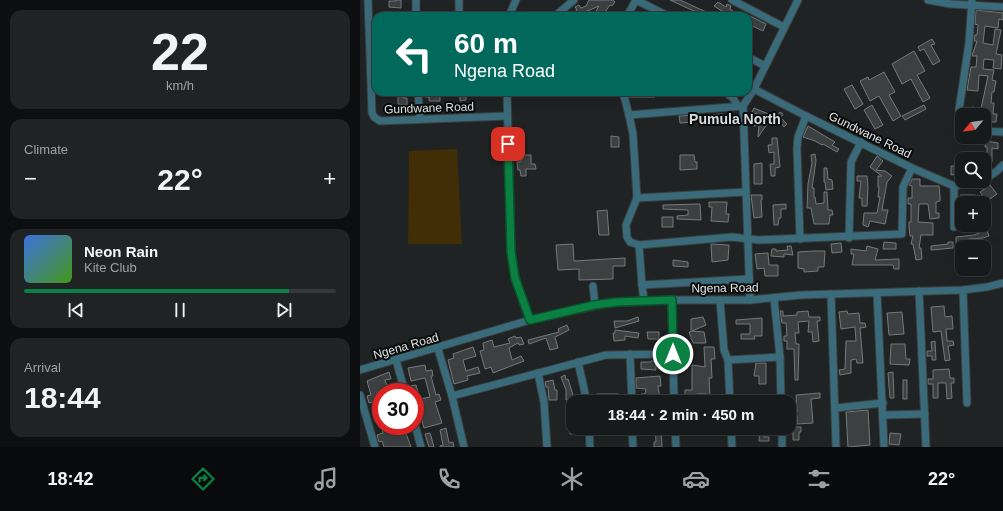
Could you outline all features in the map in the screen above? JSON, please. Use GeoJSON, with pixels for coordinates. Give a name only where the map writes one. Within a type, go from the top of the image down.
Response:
{"type":"FeatureCollection","features":[{"type":"Feature","properties":{"kind":"street","name":"Gundwane Road"},"geometry":{"type":"LineString","coordinates":[[368,0],[372,113],[374,117],[380,121],[507,116]]}},
{"type":"Feature","properties":{"kind":"street"},"geometry":{"type":"LineString","coordinates":[[416,0],[416,12]]}},
{"type":"Feature","properties":{"kind":"street"},"geometry":{"type":"LineString","coordinates":[[458,0],[459,12]]}},
{"type":"Feature","properties":{"kind":"street"},"geometry":{"type":"LineString","coordinates":[[460,12],[465,0]]}},
{"type":"Feature","properties":{"kind":"street"},"geometry":{"type":"LineString","coordinates":[[511,12],[516,0]]}},
{"type":"Feature","properties":{"kind":"street"},"geometry":{"type":"LineString","coordinates":[[560,12],[574,0]]}},
{"type":"Feature","properties":{"kind":"street"},"geometry":{"type":"LineString","coordinates":[[629,12],[636,0],[660,12]]}},
{"type":"Feature","properties":{"kind":"street"},"geometry":{"type":"LineString","coordinates":[[732,0],[784,27]]}},
{"type":"Feature","properties":{"kind":"street"},"geometry":{"type":"LineString","coordinates":[[752,92],[798,0]]}},
{"type":"Feature","properties":{"kind":"street"},"geometry":{"type":"LineString","coordinates":[[928,0],[951,4],[972,3],[1003,7]]}},
{"type":"Feature","properties":{"kind":"street"},"geometry":{"type":"LineString","coordinates":[[960,108],[972,3]]}},
{"type":"Feature","properties":{"kind":"street"},"geometry":{"type":"LineString","coordinates":[[752,59],[765,66]]}},
{"type":"Feature","properties":{"kind":"street","name":"Gundwane Road"},"geometry":{"type":"LineString","coordinates":[[754,89],[912,168],[954,186]]}},
{"type":"Feature","properties":{"kind":"street"},"geometry":{"type":"LineString","coordinates":[[418,96],[420,119]]}},
{"type":"Feature","properties":{"kind":"street"},"geometry":{"type":"LineString","coordinates":[[507,96],[511,252],[515,278],[530,320]]}},
{"type":"Feature","properties":{"kind":"street"},"geometry":{"type":"LineString","coordinates":[[624,96],[630,115],[633,134],[637,198],[626,225],[627,237],[630,242],[639,245],[732,237],[759,240],[849,238],[902,234],[903,188],[912,168]]}},
{"type":"Feature","properties":{"kind":"street"},"geometry":{"type":"LineString","coordinates":[[730,96],[741,106]]}},
{"type":"Feature","properties":{"kind":"street"},"geometry":{"type":"LineString","coordinates":[[749,96],[741,106],[750,300]]}},
{"type":"Feature","properties":{"kind":"street"},"geometry":{"type":"LineString","coordinates":[[630,115],[741,106]]}},
{"type":"Feature","properties":{"kind":"street"},"geometry":{"type":"LineString","coordinates":[[800,239],[797,148],[798,137],[806,116]]}},
{"type":"Feature","properties":{"kind":"street"},"geometry":{"type":"LineString","coordinates":[[991,131],[1003,132]]}},
{"type":"Feature","properties":{"kind":"street"},"geometry":{"type":"LineString","coordinates":[[849,238],[850,169],[851,162],[861,142]]}},
{"type":"Feature","properties":{"kind":"street"},"geometry":{"type":"LineString","coordinates":[[991,175],[1003,165]]}},
{"type":"Feature","properties":{"kind":"street"},"geometry":{"type":"LineString","coordinates":[[954,186],[954,228]]}},
{"type":"Feature","properties":{"kind":"street"},"geometry":{"type":"LineString","coordinates":[[637,198],[745,192]]}},
{"type":"Feature","properties":{"kind":"street"},"geometry":{"type":"LineString","coordinates":[[639,245],[644,301]]}},
{"type":"Feature","properties":{"kind":"street"},"geometry":{"type":"LineString","coordinates":[[642,285],[749,279]]}},
{"type":"Feature","properties":{"kind":"street","name":"Ngena Road"},"geometry":{"type":"LineString","coordinates":[[360,370],[438,349],[530,320],[594,305],[644,301],[750,300],[831,294],[963,290],[1003,283]]}},
{"type":"Feature","properties":{"kind":"street"},"geometry":{"type":"LineString","coordinates":[[593,286],[594,305]]}},
{"type":"Feature","properties":{"kind":"street"},"geometry":{"type":"LineString","coordinates":[[963,290],[967,403]]}},
{"type":"Feature","properties":{"kind":"street"},"geometry":{"type":"LineString","coordinates":[[919,291],[926,447]]}},
{"type":"Feature","properties":{"kind":"street"},"geometry":{"type":"LineString","coordinates":[[877,293],[884,447]]}},
{"type":"Feature","properties":{"kind":"street"},"geometry":{"type":"LineString","coordinates":[[831,294],[836,408],[836,447]]}},
{"type":"Feature","properties":{"kind":"street"},"geometry":{"type":"LineString","coordinates":[[774,298],[780,357],[781,395]]}},
{"type":"Feature","properties":{"kind":"street"},"geometry":{"type":"LineString","coordinates":[[672,300],[674,395]]}},
{"type":"Feature","properties":{"kind":"street"},"geometry":{"type":"LineString","coordinates":[[720,300],[724,350],[728,360],[730,395]]}},
{"type":"Feature","properties":{"kind":"street"},"geometry":{"type":"LineString","coordinates":[[438,349],[452,396],[464,447]]}},
{"type":"Feature","properties":{"kind":"street"},"geometry":{"type":"LineString","coordinates":[[630,354],[632,395]]}},
{"type":"Feature","properties":{"kind":"street"},"geometry":{"type":"LineString","coordinates":[[452,396],[606,355],[673,354]]}},
{"type":"Feature","properties":{"kind":"street"},"geometry":{"type":"LineString","coordinates":[[728,360],[780,357]]}},
{"type":"Feature","properties":{"kind":"street"},"geometry":{"type":"LineString","coordinates":[[396,360],[402,383]]}},
{"type":"Feature","properties":{"kind":"street"},"geometry":{"type":"LineString","coordinates":[[578,362],[585,395]]}},
{"type":"Feature","properties":{"kind":"street"},"geometry":{"type":"LineString","coordinates":[[538,373],[544,402],[547,447]]}},
{"type":"Feature","properties":{"kind":"street"},"geometry":{"type":"LineString","coordinates":[[360,395],[375,447]]}},
{"type":"Feature","properties":{"kind":"street"},"geometry":{"type":"LineString","coordinates":[[836,408],[883,403]]}},
{"type":"Feature","properties":{"kind":"street"},"geometry":{"type":"LineString","coordinates":[[883,415],[925,414]]}},
{"type":"Feature","properties":{"kind":"street"},"geometry":{"type":"LineString","coordinates":[[418,435],[421,447]]}},
{"type":"Feature","properties":{"kind":"street"},"geometry":{"type":"LineString","coordinates":[[589,435],[590,447]]}},
{"type":"Feature","properties":{"kind":"street"},"geometry":{"type":"LineString","coordinates":[[632,435],[633,447]]}},
{"type":"Feature","properties":{"kind":"street"},"geometry":{"type":"LineString","coordinates":[[675,435],[676,447]]}},
{"type":"Feature","properties":{"kind":"street"},"geometry":{"type":"LineString","coordinates":[[731,435],[732,447]]}},
{"type":"Feature","properties":{"kind":"street"},"geometry":{"type":"LineString","coordinates":[[782,435],[782,447]]}},
{"type":"Feature","properties":{"kind":"shaded area"},"geometry":{"type":"Polygon","coordinates":[[[457,149],[462,244],[408,244],[409,151],[457,149]]]}},
{"type":"Feature","properties":{"kind":"building"},"geometry":{"type":"Polygon","coordinates":[[[401,0],[401,8],[389,7],[389,1],[401,0]]]}},
{"type":"Feature","properties":{"kind":"building"},"geometry":{"type":"Polygon","coordinates":[[[589,0],[613,0],[615,2],[612,6],[610,5],[605,12],[595,12],[599,6],[585,12],[574,12],[577,10],[575,7],[579,5],[581,8],[586,6],[589,0]]]}},
{"type":"Feature","properties":{"kind":"building"},"geometry":{"type":"Polygon","coordinates":[[[670,0],[680,0],[706,12],[696,12],[670,0]]]}},
{"type":"Feature","properties":{"kind":"building"},"geometry":{"type":"Polygon","coordinates":[[[718,2],[726,7],[727,4],[731,6],[730,9],[734,12],[724,12],[714,6],[718,2]]]}},
{"type":"Feature","properties":{"kind":"building"},"geometry":{"type":"Polygon","coordinates":[[[976,10],[1003,13],[1003,20],[999,19],[998,28],[985,26],[983,43],[993,45],[995,29],[1001,30],[996,54],[1002,55],[1001,69],[993,68],[994,60],[984,59],[983,69],[994,70],[992,80],[996,81],[994,92],[992,92],[991,103],[994,103],[993,114],[997,114],[996,122],[991,122],[991,108],[981,108],[988,76],[979,75],[978,91],[967,90],[971,67],[976,67],[977,56],[972,56],[977,41],[974,41],[975,35],[977,35],[978,25],[975,24],[976,10]]]}},
{"type":"Feature","properties":{"kind":"building"},"geometry":{"type":"Polygon","coordinates":[[[752,17],[766,24],[763,31],[752,26],[752,17]]]}},
{"type":"Feature","properties":{"kind":"building"},"geometry":{"type":"Polygon","coordinates":[[[932,39],[935,44],[931,45],[940,61],[933,65],[924,49],[920,51],[918,47],[932,39]]]}},
{"type":"Feature","properties":{"kind":"building"},"geometry":{"type":"Polygon","coordinates":[[[914,51],[925,71],[917,75],[930,98],[923,102],[911,79],[902,84],[892,64],[914,51]]]}},
{"type":"Feature","properties":{"kind":"building"},"geometry":{"type":"Polygon","coordinates":[[[884,72],[895,92],[889,95],[901,116],[893,121],[879,96],[870,101],[860,81],[868,77],[869,80],[884,72]]]}},
{"type":"Feature","properties":{"kind":"building"},"geometry":{"type":"Polygon","coordinates":[[[852,85],[863,104],[855,109],[844,89],[852,85]]]}},
{"type":"Feature","properties":{"kind":"building"},"geometry":{"type":"Polygon","coordinates":[[[398,96],[407,98],[407,105],[398,104],[398,96]]]}},
{"type":"Feature","properties":{"kind":"building"},"geometry":{"type":"Polygon","coordinates":[[[440,96],[440,101],[429,101],[429,97],[425,97],[440,96]]]}},
{"type":"Feature","properties":{"kind":"building"},"geometry":{"type":"Polygon","coordinates":[[[460,96],[466,96],[466,100],[460,101],[460,96]]]}},
{"type":"Feature","properties":{"kind":"building"},"geometry":{"type":"Polygon","coordinates":[[[629,96],[655,96],[655,97],[629,96]]]}},
{"type":"Feature","properties":{"kind":"building"},"geometry":{"type":"Polygon","coordinates":[[[872,105],[883,125],[875,129],[864,110],[872,105]]]}},
{"type":"Feature","properties":{"kind":"building"},"geometry":{"type":"Polygon","coordinates":[[[924,105],[926,109],[905,120],[902,116],[924,105]]]}},
{"type":"Feature","properties":{"kind":"building"},"geometry":{"type":"Polygon","coordinates":[[[754,108],[773,116],[758,137],[759,125],[754,126],[753,122],[769,119],[752,112],[754,108]]]}},
{"type":"Feature","properties":{"kind":"building"},"geometry":{"type":"Polygon","coordinates":[[[780,112],[783,114],[781,118],[787,124],[784,127],[779,121],[778,123],[774,120],[780,112]]]}},
{"type":"Feature","properties":{"kind":"building"},"geometry":{"type":"Polygon","coordinates":[[[723,114],[723,120],[706,121],[706,115],[723,114]]]}},
{"type":"Feature","properties":{"kind":"building"},"geometry":{"type":"Polygon","coordinates":[[[694,115],[694,122],[680,123],[679,116],[694,115]]]}},
{"type":"Feature","properties":{"kind":"building"},"geometry":{"type":"Polygon","coordinates":[[[808,126],[835,142],[832,145],[839,149],[837,152],[823,144],[822,145],[803,137],[808,126]]]}},
{"type":"Feature","properties":{"kind":"building"},"geometry":{"type":"Polygon","coordinates":[[[611,136],[619,137],[619,147],[611,147],[611,136]]]}},
{"type":"Feature","properties":{"kind":"building"},"geometry":{"type":"Polygon","coordinates":[[[772,138],[777,138],[780,167],[775,168],[775,176],[771,176],[770,164],[774,164],[774,152],[769,153],[768,145],[772,145],[772,138]]]}},
{"type":"Feature","properties":{"kind":"building"},"geometry":{"type":"Polygon","coordinates":[[[991,142],[998,143],[998,149],[992,148],[992,162],[991,152],[987,152],[987,147],[985,147],[986,144],[991,144],[991,142]]]}},
{"type":"Feature","properties":{"kind":"building"},"geometry":{"type":"Polygon","coordinates":[[[815,154],[816,161],[812,188],[814,188],[816,204],[824,203],[824,192],[827,192],[828,210],[832,210],[833,215],[830,215],[829,224],[814,224],[811,208],[807,208],[808,184],[812,163],[811,155],[815,154]]]}},
{"type":"Feature","properties":{"kind":"building"},"geometry":{"type":"Polygon","coordinates":[[[521,155],[531,155],[531,164],[535,164],[536,169],[526,169],[526,176],[521,176],[520,170],[518,170],[517,162],[521,162],[521,155]]]}},
{"type":"Feature","properties":{"kind":"building"},"geometry":{"type":"Polygon","coordinates":[[[680,155],[694,155],[695,162],[697,162],[697,169],[680,170],[680,155]]]}},
{"type":"Feature","properties":{"kind":"building"},"geometry":{"type":"Polygon","coordinates":[[[877,156],[883,161],[876,170],[885,171],[892,176],[887,182],[882,210],[888,210],[885,224],[870,221],[868,227],[863,225],[864,213],[877,213],[880,197],[878,197],[878,176],[882,176],[870,167],[877,156]]]}},
{"type":"Feature","properties":{"kind":"building"},"geometry":{"type":"Polygon","coordinates":[[[762,163],[762,184],[754,184],[754,164],[762,163]]]}},
{"type":"Feature","properties":{"kind":"building"},"geometry":{"type":"Polygon","coordinates":[[[951,166],[955,166],[955,175],[951,175],[951,166]]]}},
{"type":"Feature","properties":{"kind":"building"},"geometry":{"type":"Polygon","coordinates":[[[824,168],[827,168],[828,179],[832,180],[833,189],[826,190],[824,182],[824,168]]]}},
{"type":"Feature","properties":{"kind":"building"},"geometry":{"type":"Polygon","coordinates":[[[857,176],[867,176],[867,206],[862,206],[862,198],[859,198],[861,181],[857,181],[857,176]]]}},
{"type":"Feature","properties":{"kind":"building"},"geometry":{"type":"Polygon","coordinates":[[[912,179],[920,179],[920,186],[939,186],[940,196],[940,201],[936,202],[936,213],[939,213],[939,218],[930,219],[928,204],[919,204],[918,222],[933,223],[933,235],[921,235],[919,248],[921,248],[922,259],[916,260],[913,244],[911,244],[913,236],[910,236],[909,227],[909,222],[911,222],[911,204],[908,204],[908,198],[912,198],[912,186],[909,185],[912,179]]]}},
{"type":"Feature","properties":{"kind":"building"},"geometry":{"type":"Polygon","coordinates":[[[991,186],[997,194],[991,198],[991,196],[983,196],[980,192],[986,188],[991,188],[991,186]]]}},
{"type":"Feature","properties":{"kind":"building"},"geometry":{"type":"Polygon","coordinates":[[[751,195],[762,195],[762,217],[754,218],[751,195]]]}},
{"type":"Feature","properties":{"kind":"building"},"geometry":{"type":"Polygon","coordinates":[[[961,195],[975,195],[975,196],[961,195]]]}},
{"type":"Feature","properties":{"kind":"building"},"geometry":{"type":"Polygon","coordinates":[[[709,202],[727,202],[726,214],[729,214],[728,222],[711,221],[712,207],[709,207],[709,202]]]}},
{"type":"Feature","properties":{"kind":"building"},"geometry":{"type":"Polygon","coordinates":[[[700,204],[701,220],[677,219],[677,216],[688,215],[688,210],[663,209],[663,205],[700,204]]]}},
{"type":"Feature","properties":{"kind":"building"},"geometry":{"type":"Polygon","coordinates":[[[786,204],[786,209],[781,209],[781,218],[779,218],[778,225],[774,225],[773,205],[786,204]]]}},
{"type":"Feature","properties":{"kind":"building"},"geometry":{"type":"Polygon","coordinates":[[[607,210],[609,235],[599,235],[597,211],[607,210]]]}},
{"type":"Feature","properties":{"kind":"building"},"geometry":{"type":"Polygon","coordinates":[[[662,217],[673,217],[673,227],[662,227],[662,217]]]}},
{"type":"Feature","properties":{"kind":"building"},"geometry":{"type":"Polygon","coordinates":[[[982,232],[988,232],[989,236],[969,240],[956,240],[956,237],[974,235],[982,232]]]}},
{"type":"Feature","properties":{"kind":"building"},"geometry":{"type":"Polygon","coordinates":[[[884,242],[896,243],[896,249],[883,249],[884,242]]]}},
{"type":"Feature","properties":{"kind":"building"},"geometry":{"type":"Polygon","coordinates":[[[948,242],[953,242],[953,248],[931,250],[931,246],[948,244],[948,242]]]}},
{"type":"Feature","properties":{"kind":"building"},"geometry":{"type":"Polygon","coordinates":[[[841,243],[842,252],[832,253],[831,244],[841,243]]]}},
{"type":"Feature","properties":{"kind":"building"},"geometry":{"type":"Polygon","coordinates":[[[573,244],[574,261],[625,258],[625,266],[613,266],[613,279],[579,280],[579,269],[558,270],[556,245],[573,244]]]}},
{"type":"Feature","properties":{"kind":"building"},"geometry":{"type":"Polygon","coordinates":[[[711,244],[729,245],[728,260],[712,262],[711,244]]]}},
{"type":"Feature","properties":{"kind":"building"},"geometry":{"type":"Polygon","coordinates":[[[787,246],[791,246],[793,255],[784,254],[784,257],[771,256],[772,249],[776,249],[776,251],[788,250],[787,246]]]}},
{"type":"Feature","properties":{"kind":"building"},"geometry":{"type":"Polygon","coordinates":[[[867,246],[878,249],[875,260],[899,259],[899,269],[894,269],[893,265],[852,265],[854,254],[851,254],[851,249],[866,251],[867,246]]]}},
{"type":"Feature","properties":{"kind":"building"},"geometry":{"type":"Polygon","coordinates":[[[825,251],[824,267],[818,267],[818,271],[804,272],[804,269],[798,268],[798,252],[825,251]]]}},
{"type":"Feature","properties":{"kind":"building"},"geometry":{"type":"Polygon","coordinates":[[[768,253],[769,265],[778,265],[778,276],[765,276],[764,268],[757,269],[755,254],[768,253]]]}},
{"type":"Feature","properties":{"kind":"building"},"geometry":{"type":"Polygon","coordinates":[[[673,260],[688,262],[688,267],[673,266],[673,260]]]}},
{"type":"Feature","properties":{"kind":"building"},"geometry":{"type":"Polygon","coordinates":[[[944,306],[945,317],[952,316],[953,329],[946,329],[947,341],[953,341],[954,345],[948,346],[950,360],[945,361],[941,331],[933,332],[931,307],[944,306]]]}},
{"type":"Feature","properties":{"kind":"building"},"geometry":{"type":"Polygon","coordinates":[[[780,311],[783,311],[783,316],[797,315],[797,312],[808,311],[809,317],[820,317],[820,321],[817,321],[819,341],[813,342],[812,332],[808,332],[809,321],[798,322],[799,333],[795,333],[796,344],[799,344],[798,380],[795,380],[794,349],[787,349],[787,341],[784,341],[784,336],[787,336],[786,323],[782,323],[780,311]]]}},
{"type":"Feature","properties":{"kind":"building"},"geometry":{"type":"Polygon","coordinates":[[[847,311],[848,314],[859,313],[860,323],[865,323],[866,327],[860,328],[863,363],[857,363],[856,359],[851,360],[851,373],[840,375],[839,370],[845,369],[846,341],[856,341],[855,327],[841,329],[839,312],[847,311]]]}},
{"type":"Feature","properties":{"kind":"building"},"geometry":{"type":"Polygon","coordinates":[[[902,312],[904,334],[889,335],[887,313],[902,312]]]}},
{"type":"Feature","properties":{"kind":"building"},"geometry":{"type":"Polygon","coordinates":[[[638,317],[639,321],[615,328],[614,321],[627,321],[638,317]]]}},
{"type":"Feature","properties":{"kind":"building"},"geometry":{"type":"Polygon","coordinates":[[[703,317],[706,325],[692,331],[704,332],[706,343],[693,343],[689,332],[691,332],[691,319],[703,317]]]}},
{"type":"Feature","properties":{"kind":"building"},"geometry":{"type":"Polygon","coordinates":[[[762,318],[762,336],[754,336],[755,339],[741,339],[741,334],[750,334],[750,324],[736,324],[736,320],[762,318]]]}},
{"type":"Feature","properties":{"kind":"building"},"geometry":{"type":"Polygon","coordinates":[[[567,325],[569,330],[555,337],[558,348],[550,350],[546,338],[529,344],[528,340],[559,332],[558,329],[567,325]]]}},
{"type":"Feature","properties":{"kind":"building"},"geometry":{"type":"Polygon","coordinates":[[[615,330],[639,333],[638,338],[625,336],[625,340],[614,341],[613,333],[615,333],[615,330]]]}},
{"type":"Feature","properties":{"kind":"building"},"geometry":{"type":"Polygon","coordinates":[[[647,332],[659,332],[659,339],[648,339],[647,332]]]}},
{"type":"Feature","properties":{"kind":"building"},"geometry":{"type":"Polygon","coordinates":[[[515,336],[516,338],[521,337],[524,344],[519,345],[518,343],[509,348],[512,360],[521,356],[524,361],[493,373],[491,367],[485,369],[480,351],[484,350],[483,343],[492,340],[494,347],[510,343],[508,339],[515,336]]]}},
{"type":"Feature","properties":{"kind":"building"},"geometry":{"type":"Polygon","coordinates":[[[935,341],[936,360],[932,360],[932,356],[927,356],[927,351],[932,351],[931,342],[935,341]]]}},
{"type":"Feature","properties":{"kind":"building"},"geometry":{"type":"Polygon","coordinates":[[[891,344],[905,344],[906,359],[910,359],[909,365],[890,364],[891,344]]]}},
{"type":"Feature","properties":{"kind":"building"},"geometry":{"type":"Polygon","coordinates":[[[473,347],[476,356],[463,360],[466,371],[478,367],[480,373],[467,376],[468,380],[454,384],[448,360],[454,358],[453,354],[473,347]]]}},
{"type":"Feature","properties":{"kind":"building"},"geometry":{"type":"Polygon","coordinates":[[[704,347],[714,347],[715,359],[711,359],[712,378],[709,378],[710,395],[685,395],[685,390],[692,390],[692,365],[705,367],[704,347]]]}},
{"type":"Feature","properties":{"kind":"building"},"geometry":{"type":"Polygon","coordinates":[[[656,361],[656,370],[641,369],[641,362],[656,361]]]}},
{"type":"Feature","properties":{"kind":"building"},"geometry":{"type":"Polygon","coordinates":[[[756,363],[766,363],[766,384],[759,384],[759,376],[754,376],[756,363]]]}},
{"type":"Feature","properties":{"kind":"building"},"geometry":{"type":"Polygon","coordinates":[[[425,365],[426,371],[432,370],[433,376],[431,376],[436,395],[439,394],[441,400],[435,402],[442,423],[424,428],[424,398],[430,397],[425,378],[411,381],[408,368],[425,365]]]}},
{"type":"Feature","properties":{"kind":"building"},"geometry":{"type":"Polygon","coordinates":[[[949,369],[950,378],[954,378],[954,383],[951,383],[952,398],[947,399],[946,383],[938,383],[938,398],[933,398],[933,384],[928,384],[928,379],[933,379],[933,370],[949,369]]]}},
{"type":"Feature","properties":{"kind":"building"},"geometry":{"type":"Polygon","coordinates":[[[389,372],[391,379],[385,380],[386,383],[372,383],[372,402],[369,403],[367,396],[371,395],[367,381],[389,372]]]}},
{"type":"Feature","properties":{"kind":"building"},"geometry":{"type":"Polygon","coordinates":[[[893,372],[894,398],[890,398],[888,373],[893,372]]]}},
{"type":"Feature","properties":{"kind":"building"},"geometry":{"type":"Polygon","coordinates":[[[565,375],[566,380],[568,379],[573,395],[566,395],[566,390],[561,377],[565,375]]]}},
{"type":"Feature","properties":{"kind":"building"},"geometry":{"type":"Polygon","coordinates":[[[660,376],[661,386],[658,386],[659,395],[641,395],[645,394],[646,389],[636,388],[636,378],[660,376]]]}},
{"type":"Feature","properties":{"kind":"building"},"geometry":{"type":"Polygon","coordinates":[[[553,380],[555,390],[557,390],[557,400],[549,400],[548,387],[546,387],[545,382],[553,380]]]}},
{"type":"Feature","properties":{"kind":"building"},"geometry":{"type":"Polygon","coordinates":[[[903,380],[907,380],[907,399],[903,399],[903,380]]]}},
{"type":"Feature","properties":{"kind":"building"},"geometry":{"type":"Polygon","coordinates":[[[820,393],[820,398],[811,399],[813,423],[797,424],[796,395],[820,393]]]}},
{"type":"Feature","properties":{"kind":"building"},"geometry":{"type":"Polygon","coordinates":[[[597,394],[618,394],[618,395],[597,394]]]}},
{"type":"Feature","properties":{"kind":"building"},"geometry":{"type":"Polygon","coordinates":[[[868,410],[870,445],[848,447],[846,412],[868,410]]]}},
{"type":"Feature","properties":{"kind":"building"},"geometry":{"type":"Polygon","coordinates":[[[796,427],[801,427],[801,432],[799,432],[799,440],[793,440],[793,435],[796,435],[796,427]]]}},
{"type":"Feature","properties":{"kind":"building"},"geometry":{"type":"Polygon","coordinates":[[[446,428],[449,443],[453,442],[454,447],[440,447],[443,445],[440,430],[446,428]]]}},
{"type":"Feature","properties":{"kind":"building"},"geometry":{"type":"Polygon","coordinates":[[[430,433],[434,447],[429,447],[425,434],[430,433]]]}},
{"type":"Feature","properties":{"kind":"building"},"geometry":{"type":"Polygon","coordinates":[[[890,433],[901,434],[899,445],[889,444],[890,433]]]}},
{"type":"Feature","properties":{"kind":"building"},"geometry":{"type":"Polygon","coordinates":[[[377,435],[407,435],[411,447],[384,447],[382,441],[379,442],[377,435]]]}},
{"type":"Feature","properties":{"kind":"building"},"geometry":{"type":"Polygon","coordinates":[[[656,435],[661,435],[662,447],[654,447],[654,442],[656,442],[656,435]]]}},
{"type":"Feature","properties":{"kind":"building"},"geometry":{"type":"Polygon","coordinates":[[[760,435],[769,437],[769,441],[759,441],[760,435]]]}},
{"type":"Feature","properties":{"kind":"district","name":"Pumula North"},"geometry":{"type":"Point","coordinates":[735,119]}},
{"type":"Feature","properties":{"kind":"route"},"geometry":{"type":"LineString","coordinates":[[508,144],[512,263],[515,278],[530,320],[594,305],[617,302],[672,300],[673,354]]}}]}
